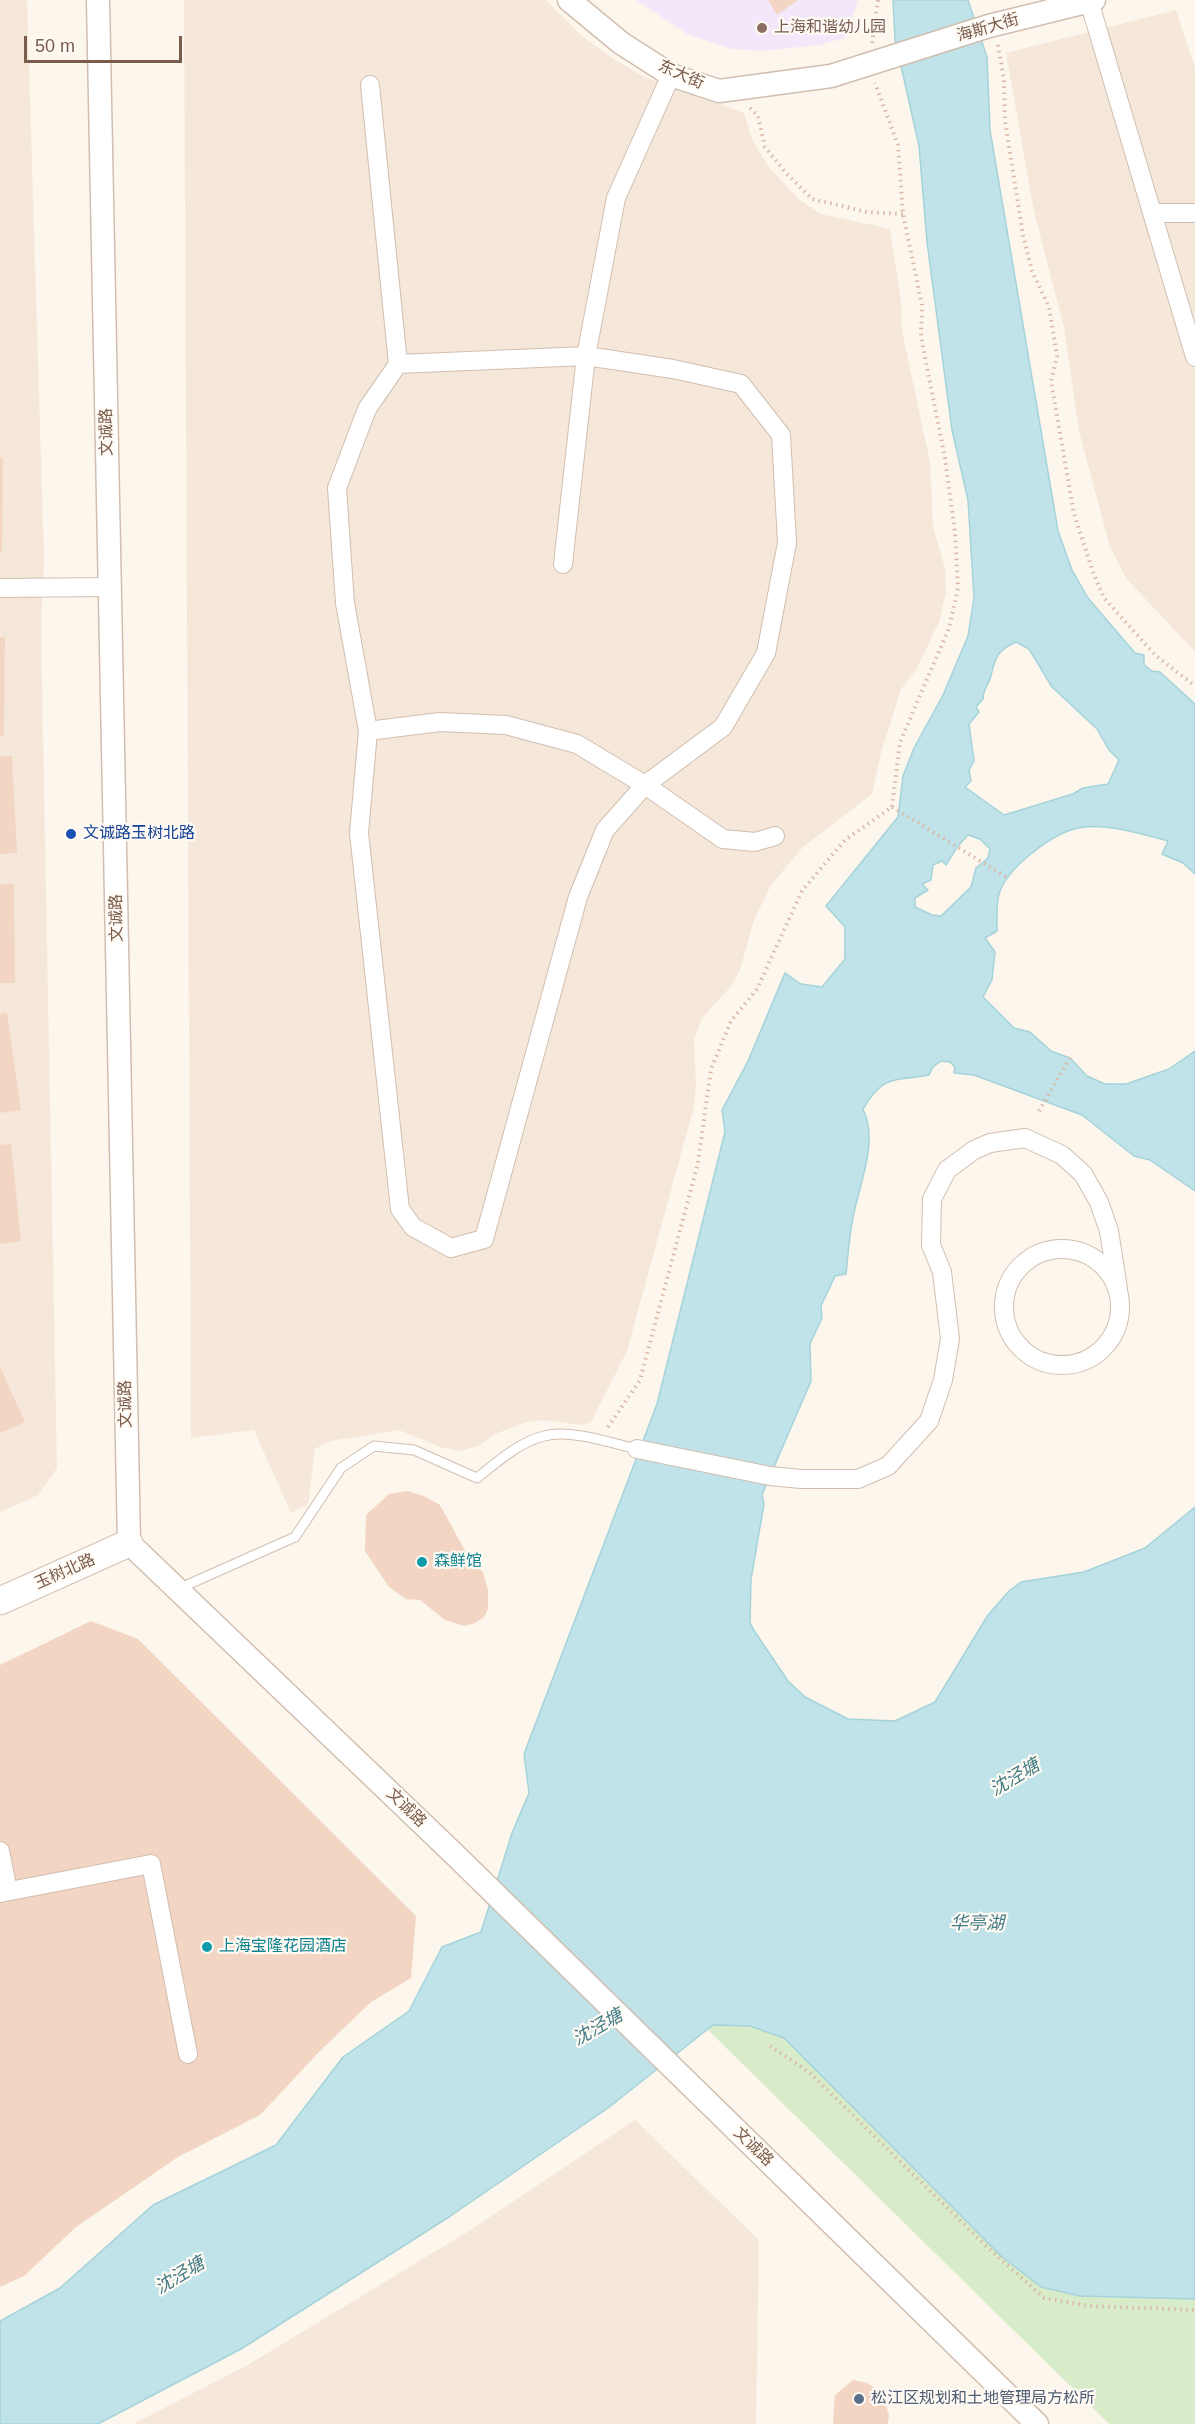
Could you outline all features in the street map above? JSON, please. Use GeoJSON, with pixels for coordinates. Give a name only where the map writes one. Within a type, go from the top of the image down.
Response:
{"type":"FeatureCollection","features":[{"type":"Feature","properties":{"kind":"main road","name":"玉树北路"},"geometry":{"type":"LineString","coordinates":[[0,1601],[129,1543]]}},
{"type":"Feature","properties":{"kind":"street","name":"文诚路"},"geometry":{"type":"LineString","coordinates":[[99,0],[129,1543],[452,1852],[1037,2424]]}},
{"type":"Feature","properties":{"kind":"street","name":"东大街"},"geometry":{"type":"LineString","coordinates":[[569,0],[621,43],[671,75],[719,91],[831,76],[876,62]]}},
{"type":"Feature","properties":{"kind":"street"},"geometry":{"type":"LineString","coordinates":[[1091,1],[1195,357]]}},
{"type":"Feature","properties":{"kind":"street","name":"海斯大街"},"geometry":{"type":"LineString","coordinates":[[876,62],[992,25],[1091,1]]}},
{"type":"Feature","properties":{"kind":"street"},"geometry":{"type":"LineString","coordinates":[[563,564],[586,357],[616,198],[671,75]]}},
{"type":"Feature","properties":{"kind":"street"},"geometry":{"type":"LineString","coordinates":[[370,85],[398,364],[367,410],[337,488],[345,603],[368,731],[358,833],[400,1209],[413,1227],[451,1248],[484,1239],[578,897],[605,830],[645,785],[723,727],[766,653],[787,543],[781,435],[741,384],[673,369],[586,357],[398,364]]}},
{"type":"Feature","properties":{"kind":"street"},"geometry":{"type":"LineString","coordinates":[[1152,213],[1195,213]]}},
{"type":"Feature","properties":{"kind":"street"},"geometry":{"type":"LineString","coordinates":[[0,588],[110,587]]}},
{"type":"Feature","properties":{"kind":"street"},"geometry":{"type":"LineString","coordinates":[[368,731],[440,722],[506,724],[578,744],[645,785],[723,839],[755,842],[776,836]]}},
{"type":"Feature","properties":{"kind":"street"},"geometry":{"type":"LineString","coordinates":[[637,1449],[770,1476],[801,1479],[858,1479],[888,1466],[929,1421],[943,1380],[950,1339],[942,1272],[932,1245],[932,1199],[947,1170],[974,1150],[990,1143],[1025,1138],[1062,1155],[1083,1174],[1099,1202],[1109,1231],[1121,1307],[1113,1334],[1095,1356],[1078,1364],[1059,1365],[1041,1362],[1025,1352],[1013,1338],[1005,1319],[1005,1300],[1010,1281],[1022,1265],[1038,1253],[1057,1248],[1077,1250],[1095,1258],[1109,1271],[1118,1289]]}},
{"type":"Feature","properties":{"kind":"street"},"geometry":{"type":"LineString","coordinates":[[0,1851],[4,1892],[151,1864],[188,2054]]}},
{"type":"Feature","properties":{"kind":"lane"},"geometry":{"type":"LineString","coordinates":[[178,1589],[295,1537],[341,1468],[374,1446],[414,1449],[477,1478],[510,1453],[545,1435],[582,1436],[637,1449]]}},
{"type":"Feature","properties":{"kind":"path"},"geometry":{"type":"LineString","coordinates":[[599,1440],[640,1380],[699,1163],[711,1069],[731,1021],[757,989],[802,891],[845,840],[892,807],[900,742],[949,628],[958,588],[955,533],[945,458],[921,337],[922,304],[903,214],[898,145],[876,62],[878,0]]}},
{"type":"Feature","properties":{"kind":"path"},"geometry":{"type":"LineString","coordinates":[[992,25],[1004,81],[1005,121],[1023,235],[1032,271],[1049,307],[1057,356],[1051,381],[1074,514],[1094,576],[1104,598],[1155,655],[1195,686]]}},
{"type":"Feature","properties":{"kind":"path"},"geometry":{"type":"LineString","coordinates":[[733,89],[758,116],[765,147],[786,173],[812,199],[867,212],[903,214]]}},
{"type":"Feature","properties":{"kind":"path"},"geometry":{"type":"LineString","coordinates":[[892,807],[1008,878]]}},
{"type":"Feature","properties":{"kind":"path"},"geometry":{"type":"LineString","coordinates":[[1039,1111],[1070,1058]]}},
{"type":"Feature","properties":{"kind":"path"},"geometry":{"type":"LineString","coordinates":[[770,2046],[809,2072],[985,2245],[1044,2298],[1090,2306],[1195,2310]]}},
{"type":"Feature","properties":{"kind":"shaded area"},"geometry":{"type":"Polygon","coordinates":[[[0,0],[27,0],[44,557],[41,630],[57,1468],[38,1495],[0,1512],[0,0]]]}},
{"type":"Feature","properties":{"kind":"shaded area"},"geometry":{"type":"Polygon","coordinates":[[[184,0],[546,0],[581,35],[612,58],[644,77],[744,113],[752,139],[770,169],[800,200],[821,214],[890,229],[901,301],[902,331],[930,462],[933,526],[945,569],[946,592],[939,622],[916,670],[901,689],[881,753],[872,794],[803,847],[771,885],[754,920],[740,970],[732,985],[702,1018],[694,1039],[696,1086],[693,1110],[627,1351],[591,1422],[582,1425],[543,1420],[524,1423],[495,1434],[480,1445],[460,1451],[440,1447],[399,1430],[330,1441],[315,1449],[308,1504],[291,1513],[254,1430],[191,1438],[184,0]]]}},
{"type":"Feature","properties":{"kind":"shaded area","name":"上海和谐幼儿园"},"geometry":{"type":"Polygon","coordinates":[[[636,0],[858,1],[845,38],[819,45],[762,51],[732,49],[687,34],[636,0]]]}},
{"type":"Feature","properties":{"kind":"shaded area"},"geometry":{"type":"Polygon","coordinates":[[[1176,10],[1195,68],[1195,652],[1126,578],[1110,547],[1079,431],[1064,327],[1034,212],[1006,53],[1176,10]]]}},
{"type":"Feature","properties":{"kind":"shaded area"},"geometry":{"type":"Polygon","coordinates":[[[635,2120],[759,2240],[756,2424],[133,2424],[246,2366],[469,2231],[635,2120]]]}},
{"type":"Feature","properties":{"kind":"green space"},"geometry":{"type":"Polygon","coordinates":[[[713,2025],[750,2026],[784,2038],[1001,2256],[1041,2287],[1088,2297],[1195,2299],[1195,2424],[1109,2424],[707,2029],[713,2025]]]}},
{"type":"Feature","properties":{"kind":"water","name":"华亭湖"},"geometry":{"type":"Polygon","coordinates":[[[893,0],[968,0],[987,57],[990,130],[1058,531],[1072,570],[1088,598],[1135,653],[1144,655],[1144,665],[1152,671],[1160,672],[1195,704],[1195,874],[1183,863],[1162,854],[1168,841],[1147,835],[1111,828],[1088,827],[1067,831],[1055,837],[1020,863],[999,894],[997,931],[985,938],[995,952],[992,980],[983,997],[1014,1028],[1030,1032],[1051,1051],[1070,1058],[1087,1076],[1105,1084],[1126,1084],[1169,1069],[1195,1051],[1195,1191],[1150,1160],[1134,1156],[1082,1115],[974,1075],[954,1073],[955,1067],[950,1062],[941,1061],[933,1067],[929,1075],[890,1081],[877,1090],[863,1109],[869,1135],[868,1149],[852,1225],[846,1274],[835,1276],[821,1306],[822,1318],[810,1344],[811,1381],[762,1495],[764,1504],[751,1579],[750,1622],[788,1681],[805,1697],[848,1719],[895,1721],[935,1702],[988,1615],[1009,1591],[1021,1582],[1084,1572],[1145,1548],[1195,1507],[1195,2299],[1080,2296],[1041,2287],[1001,2256],[784,2038],[750,2026],[713,2025],[608,2108],[449,2217],[241,2349],[98,2424],[0,2424],[0,2321],[60,2288],[153,2205],[276,2145],[343,2057],[409,2011],[442,1947],[481,1932],[512,1833],[529,1793],[524,1754],[657,1404],[725,1132],[722,1110],[748,1061],[785,973],[801,984],[822,987],[845,959],[845,927],[826,906],[898,817],[903,776],[914,748],[943,695],[968,636],[974,598],[968,500],[952,430],[927,242],[919,146],[895,39],[893,0]],[[1016,642],[998,655],[983,699],[976,707],[979,712],[969,724],[974,761],[969,770],[971,781],[965,787],[1004,815],[1073,794],[1083,788],[1108,784],[1119,760],[1109,750],[1097,729],[1052,687],[1029,649],[1016,642]],[[968,835],[946,865],[942,861],[933,865],[931,880],[922,884],[928,890],[915,898],[915,907],[932,915],[941,916],[971,887],[976,868],[988,858],[990,849],[980,839],[968,835]]]}},
{"type":"Feature","properties":{"kind":"building"},"geometry":{"type":"Polygon","coordinates":[[[768,0],[798,0],[777,15],[768,0]]]}},
{"type":"Feature","properties":{"kind":"building"},"geometry":{"type":"Polygon","coordinates":[[[0,457],[3,457],[2,552],[0,552],[0,457]]]}},
{"type":"Feature","properties":{"kind":"building"},"geometry":{"type":"Polygon","coordinates":[[[0,637],[5,637],[4,736],[0,736],[0,637]]]}},
{"type":"Feature","properties":{"kind":"building"},"geometry":{"type":"Polygon","coordinates":[[[0,756],[12,756],[17,853],[0,854],[0,756]]]}},
{"type":"Feature","properties":{"kind":"building"},"geometry":{"type":"Polygon","coordinates":[[[0,884],[14,884],[15,983],[0,983],[0,884]]]}},
{"type":"Feature","properties":{"kind":"building"},"geometry":{"type":"Polygon","coordinates":[[[7,1013],[21,1110],[0,1113],[0,1014],[7,1013]]]}},
{"type":"Feature","properties":{"kind":"building"},"geometry":{"type":"Polygon","coordinates":[[[11,1144],[21,1241],[0,1244],[0,1145],[11,1144]]]}},
{"type":"Feature","properties":{"kind":"building"},"geometry":{"type":"Polygon","coordinates":[[[0,1367],[25,1422],[0,1433],[0,1367]]]}},
{"type":"Feature","properties":{"kind":"building","name":"森鲜馆"},"geometry":{"type":"Polygon","coordinates":[[[407,1491],[424,1496],[440,1505],[468,1556],[483,1572],[488,1590],[488,1609],[484,1617],[475,1623],[464,1626],[445,1620],[420,1600],[406,1599],[389,1587],[365,1551],[366,1515],[389,1494],[407,1491]]]}},
{"type":"Feature","properties":{"kind":"building","name":"上海宝隆花园酒店"},"geometry":{"type":"Polygon","coordinates":[[[91,1621],[138,1639],[416,1916],[411,1978],[371,2002],[319,2052],[260,2115],[178,2157],[76,2227],[24,2276],[0,2287],[0,1665],[91,1621]]]}},
{"type":"Feature","properties":{"kind":"building","name":"松江区规划和土地管理局方松所"},"geometry":{"type":"Polygon","coordinates":[[[853,2380],[867,2383],[882,2393],[889,2415],[888,2424],[833,2424],[835,2395],[853,2380]]]}},
{"type":"Feature","properties":{"kind":"place","name":"上海和谐幼儿园"},"geometry":{"type":"Point","coordinates":[762,28]}},
{"type":"Feature","properties":{"kind":"place","name":"文诚路玉树北路"},"geometry":{"type":"Point","coordinates":[71,834]}},
{"type":"Feature","properties":{"kind":"place","name":"森鲜馆"},"geometry":{"type":"Point","coordinates":[422,1562]}},
{"type":"Feature","properties":{"kind":"place","name":"上海宝隆花园酒店"},"geometry":{"type":"Point","coordinates":[207,1947]}},
{"type":"Feature","properties":{"kind":"place","name":"松江区规划和土地管理局方松所"},"geometry":{"type":"Point","coordinates":[859,2399]}},
{"type":"Feature","properties":{"kind":"water label","name":"沈泾塘"},"geometry":{"type":"Point","coordinates":[1015,1778]}},
{"type":"Feature","properties":{"kind":"water label","name":"沈泾塘"},"geometry":{"type":"Point","coordinates":[598,2028]}},
{"type":"Feature","properties":{"kind":"water label","name":"沈泾塘"},"geometry":{"type":"Point","coordinates":[180,2276]}}]}
